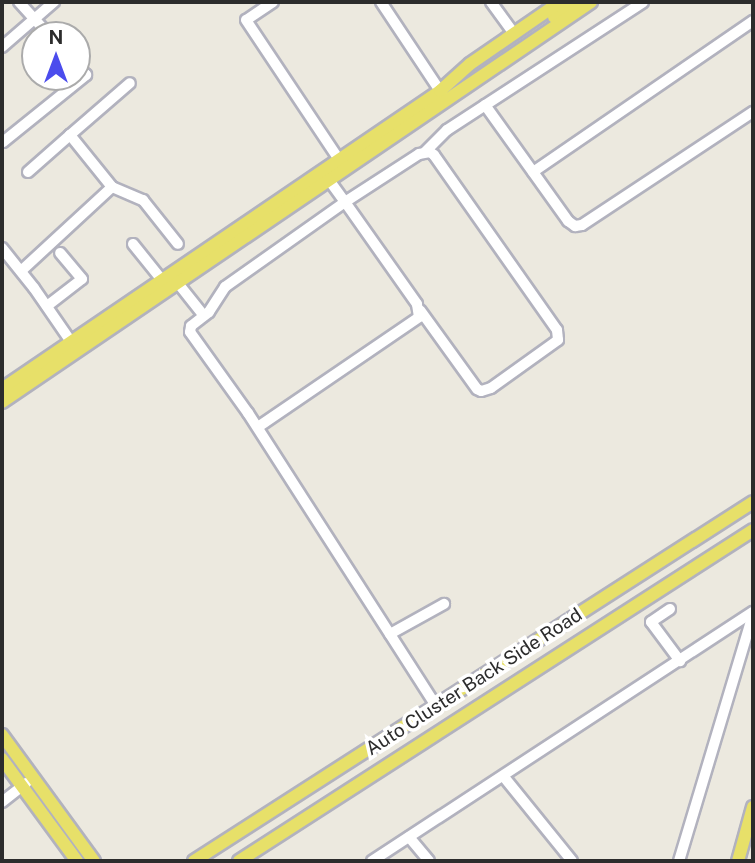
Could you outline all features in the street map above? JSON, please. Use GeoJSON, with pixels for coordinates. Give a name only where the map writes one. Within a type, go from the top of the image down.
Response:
{"type":"FeatureCollection","features":[{"type":"Feature","properties":{"kind":"main road"},"geometry":{"type":"LineString","coordinates":[[443,96],[459,76],[561,2]]}},
{"type":"Feature","properties":{"kind":"main road"},"geometry":{"type":"LineString","coordinates":[[459,76],[476,71],[575,2]]}},
{"type":"Feature","properties":{"kind":"main road"},"geometry":{"type":"LineString","coordinates":[[2,402],[158,287],[443,96],[591,2]]}},
{"type":"Feature","properties":{"kind":"main road"},"geometry":{"type":"LineString","coordinates":[[158,287],[177,282],[328,180],[342,164]]}},
{"type":"Feature","properties":{"kind":"main road"},"geometry":{"type":"LineString","coordinates":[[2,389],[74,347]]}},
{"type":"Feature","properties":{"kind":"main road","name":"Auto Cluster Back Side Road"},"geometry":{"type":"LineString","coordinates":[[194,861],[753,502]]}},
{"type":"Feature","properties":{"kind":"main road","name":"Auto Cluster Back Side Road"},"geometry":{"type":"LineString","coordinates":[[239,861],[753,530]]}},
{"type":"Feature","properties":{"kind":"main road"},"geometry":{"type":"LineString","coordinates":[[2,735],[94,861]]}},
{"type":"Feature","properties":{"kind":"main road"},"geometry":{"type":"LineString","coordinates":[[2,759],[77,861]]}},
{"type":"Feature","properties":{"kind":"main road"},"geometry":{"type":"LineString","coordinates":[[738,861],[753,807]]}},
{"type":"Feature","properties":{"kind":"main road"},"geometry":{"type":"LineString","coordinates":[[746,861],[753,836]]}},
{"type":"Feature","properties":{"kind":"street"},"geometry":{"type":"LineString","coordinates":[[19,2],[34,19]]}},
{"type":"Feature","properties":{"kind":"street"},"geometry":{"type":"LineString","coordinates":[[2,47],[54,2]]}},
{"type":"Feature","properties":{"kind":"street"},"geometry":{"type":"LineString","coordinates":[[273,2],[246,20],[342,164]]}},
{"type":"Feature","properties":{"kind":"street"},"geometry":{"type":"LineString","coordinates":[[381,2],[443,96]]}},
{"type":"Feature","properties":{"kind":"street"},"geometry":{"type":"LineString","coordinates":[[491,2],[514,34]]}},
{"type":"Feature","properties":{"kind":"street"},"geometry":{"type":"LineString","coordinates":[[436,706],[258,427],[190,332],[191,326],[204,316],[225,287],[345,202],[425,152],[447,130],[643,2]]}},
{"type":"Feature","properties":{"kind":"street"},"geometry":{"type":"LineString","coordinates":[[533,172],[753,21]]}},
{"type":"Feature","properties":{"kind":"street"},"geometry":{"type":"LineString","coordinates":[[28,172],[130,83]]}},
{"type":"Feature","properties":{"kind":"street"},"geometry":{"type":"LineString","coordinates":[[2,140],[3,142],[66,91]]}},
{"type":"Feature","properties":{"kind":"street"},"geometry":{"type":"LineString","coordinates":[[485,105],[568,221],[575,226],[582,225],[753,111]]}},
{"type":"Feature","properties":{"kind":"street"},"geometry":{"type":"LineString","coordinates":[[70,135],[112,187],[143,200],[177,244]]}},
{"type":"Feature","properties":{"kind":"street"},"geometry":{"type":"LineString","coordinates":[[328,180],[481,391],[491,388],[558,341],[557,330],[434,155],[425,152]]}},
{"type":"Feature","properties":{"kind":"street"},"geometry":{"type":"LineString","coordinates":[[21,271],[112,187]]}},
{"type":"Feature","properties":{"kind":"street"},"geometry":{"type":"LineString","coordinates":[[133,244],[158,287]]}},
{"type":"Feature","properties":{"kind":"street"},"geometry":{"type":"LineString","coordinates":[[2,249],[47,306],[74,347]]}},
{"type":"Feature","properties":{"kind":"street"},"geometry":{"type":"LineString","coordinates":[[47,306],[82,279],[60,253]]}},
{"type":"Feature","properties":{"kind":"street"},"geometry":{"type":"LineString","coordinates":[[177,282],[204,316]]}},
{"type":"Feature","properties":{"kind":"street"},"geometry":{"type":"LineString","coordinates":[[258,427],[419,317],[420,310]]}},
{"type":"Feature","properties":{"kind":"street"},"geometry":{"type":"LineString","coordinates":[[390,634],[444,604]]}},
{"type":"Feature","properties":{"kind":"street"},"geometry":{"type":"LineString","coordinates":[[670,609],[652,622],[680,661]]}},
{"type":"Feature","properties":{"kind":"street"},"geometry":{"type":"LineString","coordinates":[[372,861],[753,613]]}},
{"type":"Feature","properties":{"kind":"street"},"geometry":{"type":"LineString","coordinates":[[679,861],[753,613]]}},
{"type":"Feature","properties":{"kind":"street"},"geometry":{"type":"LineString","coordinates":[[2,802],[34,777]]}},
{"type":"Feature","properties":{"kind":"street"},"geometry":{"type":"LineString","coordinates":[[504,777],[572,861]]}},
{"type":"Feature","properties":{"kind":"street"},"geometry":{"type":"LineString","coordinates":[[409,837],[429,861]]}}]}
